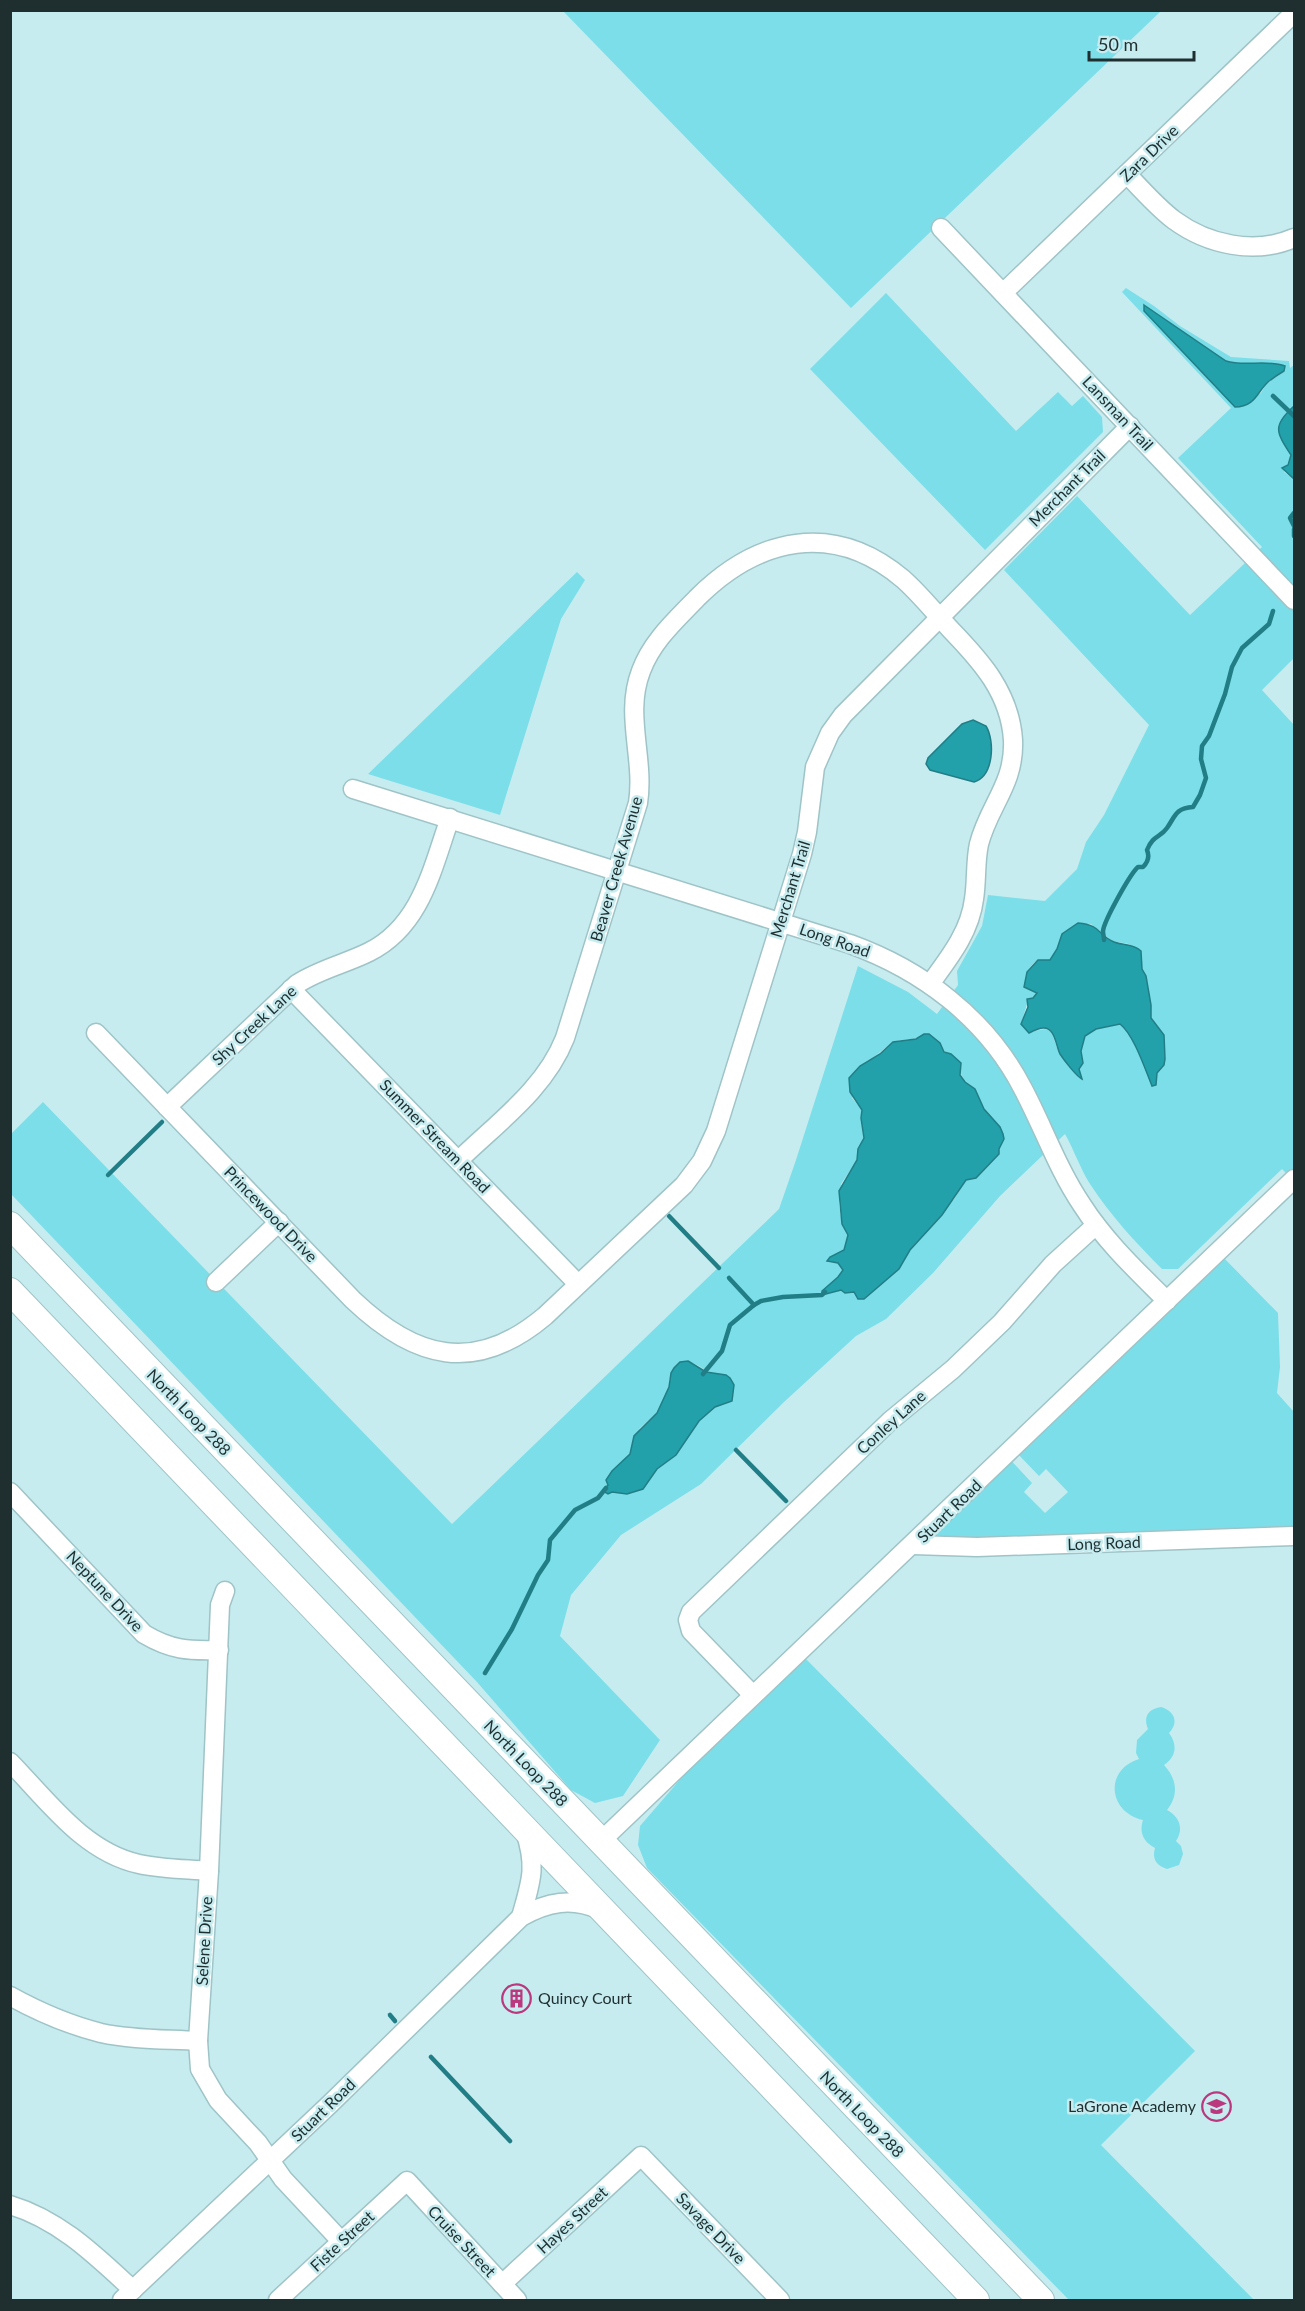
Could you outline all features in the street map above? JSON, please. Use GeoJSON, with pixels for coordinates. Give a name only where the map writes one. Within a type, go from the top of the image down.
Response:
{"type":"FeatureCollection","features":[{"type":"Feature","properties":{"kind":"highway","name":"North Loop 288"},"geometry":{"type":"LineString","coordinates":[[10,1224],[1041,2301]]}},
{"type":"Feature","properties":{"kind":"highway"},"geometry":{"type":"LineString","coordinates":[[10,1291],[976,2301]]}},
{"type":"Feature","properties":{"kind":"highway"},"geometry":{"type":"LineString","coordinates":[[10,1308],[34,1332],[115,1401]]}},
{"type":"Feature","properties":{"kind":"street","name":"Zara Drive"},"geometry":{"type":"LineString","coordinates":[[1003,292],[1294,12]]}},
{"type":"Feature","properties":{"kind":"street"},"geometry":{"type":"LineString","coordinates":[[1127,174],[1170,217],[1186,228],[1208,238],[1251,247],[1275,245],[1294,238]]}},
{"type":"Feature","properties":{"kind":"street","name":"Lansman Trail"},"geometry":{"type":"LineString","coordinates":[[941,228],[1294,600]]}},
{"type":"Feature","properties":{"kind":"street","name":"Merchant Trail"},"geometry":{"type":"LineString","coordinates":[[469,1352],[493,1347],[524,1332],[545,1316],[684,1185],[702,1161],[716,1131],[805,843],[813,777],[821,749],[843,715],[1130,426]]}},
{"type":"Feature","properties":{"kind":"street","name":"Beaver Creek Avenue"},"geometry":{"type":"LineString","coordinates":[[459,1160],[535,1087],[557,1055],[569,1025],[639,793],[633,706],[641,670],[663,634],[721,576],[742,562],[782,546],[803,543],[832,545],[858,552],[904,580],[977,658],[996,683],[1009,718],[1013,751],[1007,782],[980,842],[974,901],[969,918],[956,948],[930,984]]}},
{"type":"Feature","properties":{"kind":"street","name":"Long Road"},"geometry":{"type":"LineString","coordinates":[[353,789],[617,870],[865,950],[896,964],[930,984],[966,1013],[1002,1055],[1030,1102],[1067,1182],[1096,1225],[1167,1301]]}},
{"type":"Feature","properties":{"kind":"street","name":"Shy Creek Lane"},"geometry":{"type":"LineString","coordinates":[[167,1107],[291,988],[319,971],[375,949],[399,930],[423,897],[450,818]]}},
{"type":"Feature","properties":{"kind":"street","name":"Summer Stream Road"},"geometry":{"type":"LineString","coordinates":[[291,988],[578,1284]]}},
{"type":"Feature","properties":{"kind":"street","name":"Princewood Drive"},"geometry":{"type":"LineString","coordinates":[[96,1033],[360,1306],[386,1328],[421,1347],[451,1353],[469,1352]]}},
{"type":"Feature","properties":{"kind":"street","name":"Stuart Road"},"geometry":{"type":"LineString","coordinates":[[601,1841],[1294,1179]]}},
{"type":"Feature","properties":{"kind":"street"},"geometry":{"type":"LineString","coordinates":[[216,1282],[279,1222]]}},
{"type":"Feature","properties":{"kind":"street","name":"Conley Lane"},"geometry":{"type":"LineString","coordinates":[[753,1695],[697,1639],[689,1628],[688,1620],[694,1608],[900,1412],[953,1369],[1002,1322],[1053,1264],[1096,1225]]}},
{"type":"Feature","properties":{"kind":"street","name":"Neptune Drive"},"geometry":{"type":"LineString","coordinates":[[10,1492],[144,1634],[161,1644],[176,1649],[219,1650]]}},
{"type":"Feature","properties":{"kind":"street","name":"Long Road"},"geometry":{"type":"LineString","coordinates":[[913,1545],[977,1547],[1294,1536]]}},
{"type":"Feature","properties":{"kind":"street","name":"Selene Drive"},"geometry":{"type":"LineString","coordinates":[[225,1591],[220,1605],[198,2041],[200,2069],[219,2100],[258,2143],[284,2179],[342,2242]]}},
{"type":"Feature","properties":{"kind":"street"},"geometry":{"type":"LineString","coordinates":[[10,1762],[79,1833],[105,1852],[139,1864],[208,1871]]}},
{"type":"Feature","properties":{"kind":"street"},"geometry":{"type":"LineString","coordinates":[[521,1917],[532,1873],[532,1854],[523,1827]]}},
{"type":"Feature","properties":{"kind":"street","name":"Stuart Road"},"geometry":{"type":"LineString","coordinates":[[127,2295],[521,1917],[537,1908],[556,1902],[588,1905],[606,1914]]}},
{"type":"Feature","properties":{"kind":"street"},"geometry":{"type":"LineString","coordinates":[[10,1996],[70,2024],[102,2033],[133,2038],[198,2041]]}},
{"type":"Feature","properties":{"kind":"street","name":"Hayes Street"},"geometry":{"type":"LineString","coordinates":[[502,2284],[641,2156]]}},
{"type":"Feature","properties":{"kind":"street","name":"Savage Drive"},"geometry":{"type":"LineString","coordinates":[[641,2156],[780,2301]]}},
{"type":"Feature","properties":{"kind":"street","name":"Cruise Street"},"geometry":{"type":"LineString","coordinates":[[407,2181],[517,2301]]}},
{"type":"Feature","properties":{"kind":"street","name":"Fiste Street"},"geometry":{"type":"LineString","coordinates":[[278,2301],[407,2181]]}},
{"type":"Feature","properties":{"kind":"street"},"geometry":{"type":"LineString","coordinates":[[10,2205],[62,2229],[92,2252],[127,2295]]}},
{"type":"Feature","properties":{"kind":"shaded area"},"geometry":{"type":"Polygon","coordinates":[[[563,11],[1161,11],[851,308],[563,11]]]}},
{"type":"Feature","properties":{"kind":"shaded area"},"geometry":{"type":"Polygon","coordinates":[[[1126,288],[1180,326],[1231,357],[1289,361],[1290,368],[1294,365],[1294,406],[1282,419],[1279,429],[1282,441],[1291,455],[1284,472],[1294,479],[1294,658],[1262,690],[1294,725],[1294,1179],[1282,1169],[1178,1269],[1162,1269],[1142,1249],[1098,1196],[1086,1178],[1065,1134],[1000,1196],[933,1273],[886,1319],[856,1336],[784,1402],[701,1484],[621,1535],[571,1595],[560,1636],[660,1740],[623,1796],[595,1803],[571,1790],[477,1682],[11,1194],[11,1134],[43,1102],[452,1524],[779,1209],[858,966],[908,992],[937,1014],[958,985],[957,971],[982,926],[988,895],[1045,901],[1077,869],[1086,842],[1104,815],[1149,725],[1004,570],[1077,496],[1190,615],[1262,547],[1178,458],[1231,408],[1122,292],[1126,288]],[[1144,305],[1144,311],[1235,407],[1261,393],[1266,384],[1285,371],[1271,365],[1226,361],[1144,305]],[[1078,923],[1062,934],[1050,960],[1035,962],[1029,968],[1027,978],[1029,989],[1038,993],[1027,1004],[1021,1024],[1029,1033],[1044,1029],[1051,1032],[1060,1054],[1081,1078],[1079,1069],[1083,1063],[1081,1051],[1085,1036],[1096,1029],[1120,1024],[1130,1035],[1151,1083],[1157,1082],[1157,1073],[1165,1059],[1164,1035],[1151,1018],[1151,1005],[1146,976],[1142,969],[1141,951],[1129,944],[1112,941],[1091,924],[1078,923]],[[929,1034],[894,1042],[865,1062],[852,1098],[862,1110],[864,1138],[858,1149],[857,1160],[841,1184],[839,1204],[842,1224],[848,1235],[844,1250],[828,1262],[838,1263],[843,1270],[822,1291],[826,1294],[841,1290],[845,1293],[854,1292],[857,1295],[876,1286],[899,1269],[910,1250],[955,1198],[966,1180],[976,1178],[995,1158],[1001,1143],[1000,1127],[984,1109],[975,1089],[965,1082],[951,1054],[944,1052],[940,1043],[929,1034]],[[683,1361],[669,1380],[669,1387],[657,1413],[640,1428],[630,1454],[606,1480],[608,1484],[605,1488],[611,1492],[627,1494],[643,1489],[657,1469],[676,1455],[699,1421],[715,1407],[732,1401],[734,1385],[726,1375],[713,1373],[689,1362],[683,1361]]]}},
{"type":"Feature","properties":{"kind":"shaded area"},"geometry":{"type":"Polygon","coordinates":[[[886,293],[1016,431],[1058,392],[1072,406],[1083,396],[1102,417],[1103,432],[985,550],[810,369],[886,293]]]}},
{"type":"Feature","properties":{"kind":"shaded area"},"geometry":{"type":"Polygon","coordinates":[[[1144,305],[1226,361],[1278,364],[1285,366],[1284,371],[1268,382],[1251,402],[1235,407],[1144,311],[1144,305]]]}},
{"type":"Feature","properties":{"kind":"shaded area"},"geometry":{"type":"Polygon","coordinates":[[[1294,406],[1294,479],[1282,468],[1288,465],[1291,455],[1280,435],[1279,424],[1294,406]]]}},
{"type":"Feature","properties":{"kind":"shaded area"},"geometry":{"type":"Polygon","coordinates":[[[577,572],[585,580],[561,619],[500,815],[368,774],[577,572]]]}},
{"type":"Feature","properties":{"kind":"shaded area"},"geometry":{"type":"Polygon","coordinates":[[[973,720],[986,726],[991,740],[991,757],[986,773],[974,782],[930,770],[926,764],[928,758],[962,724],[973,720]]]}},
{"type":"Feature","properties":{"kind":"shaded area"},"geometry":{"type":"Polygon","coordinates":[[[1078,923],[1091,926],[1109,939],[1141,951],[1142,969],[1146,976],[1151,1005],[1151,1018],[1164,1035],[1165,1059],[1164,1065],[1157,1073],[1156,1085],[1152,1086],[1130,1036],[1120,1024],[1096,1029],[1085,1036],[1081,1051],[1083,1063],[1079,1069],[1082,1079],[1060,1054],[1050,1031],[1041,1028],[1029,1033],[1021,1024],[1028,1007],[1027,999],[1033,998],[1037,993],[1024,987],[1027,972],[1038,960],[1050,960],[1062,934],[1078,923]]]}},
{"type":"Feature","properties":{"kind":"shaded area"},"geometry":{"type":"Polygon","coordinates":[[[929,1034],[940,1043],[944,1052],[951,1054],[961,1063],[960,1075],[975,1089],[984,1109],[1000,1127],[1003,1134],[1004,1139],[999,1154],[976,1178],[966,1180],[942,1215],[910,1250],[899,1269],[864,1299],[858,1299],[854,1292],[845,1293],[841,1290],[822,1295],[822,1291],[843,1270],[838,1263],[827,1261],[844,1250],[848,1235],[842,1224],[839,1191],[857,1160],[858,1149],[864,1138],[862,1110],[850,1092],[849,1078],[860,1066],[880,1054],[893,1042],[916,1039],[929,1034]]]}},
{"type":"Feature","properties":{"kind":"shaded area"},"geometry":{"type":"Polygon","coordinates":[[[1218,1252],[1278,1313],[1280,1367],[1277,1393],[1294,1412],[1294,1536],[913,1545],[1006,1455],[1032,1483],[1024,1492],[1045,1513],[1068,1492],[1046,1469],[1039,1476],[1013,1449],[1218,1252]]]}},
{"type":"Feature","properties":{"kind":"shaded area"},"geometry":{"type":"Polygon","coordinates":[[[688,1361],[706,1372],[726,1375],[730,1378],[734,1385],[732,1401],[715,1407],[699,1421],[676,1455],[657,1469],[643,1489],[627,1494],[612,1492],[608,1494],[603,1491],[608,1485],[606,1480],[612,1471],[630,1454],[634,1436],[657,1413],[669,1387],[674,1368],[680,1362],[688,1361]]]}},
{"type":"Feature","properties":{"kind":"shaded area"},"geometry":{"type":"Polygon","coordinates":[[[800,1653],[1195,2051],[1101,2145],[1254,2300],[1069,2300],[647,1868],[638,1845],[640,1826],[753,1695],[800,1653]]]}},
{"type":"Feature","properties":{"kind":"shaded area"},"geometry":{"type":"Polygon","coordinates":[[[1161,1707],[1170,1711],[1175,1721],[1169,1733],[1175,1746],[1173,1755],[1164,1765],[1172,1776],[1175,1787],[1173,1799],[1167,1810],[1178,1820],[1180,1832],[1176,1841],[1181,1846],[1183,1854],[1179,1865],[1167,1869],[1156,1861],[1155,1848],[1143,1836],[1143,1820],[1131,1816],[1123,1809],[1117,1800],[1115,1791],[1120,1772],[1128,1764],[1139,1759],[1136,1753],[1137,1740],[1148,1729],[1146,1717],[1153,1710],[1161,1707]]]}},
{"type":"Feature","properties":{"kind":"waterway"},"geometry":{"type":"LineString","coordinates":[[1273,396],[1294,416]]}},
{"type":"Feature","properties":{"kind":"waterway"},"geometry":{"type":"LineString","coordinates":[[1294,513],[1290,518],[1294,526]]}},
{"type":"Feature","properties":{"kind":"waterway"},"geometry":{"type":"LineString","coordinates":[[1294,529],[1294,536]]}},
{"type":"Feature","properties":{"kind":"waterway"},"geometry":{"type":"LineString","coordinates":[[1104,940],[1103,931],[1108,918],[1134,871],[1146,863],[1149,845],[1164,831],[1179,811],[1193,807],[1200,795],[1206,778],[1201,759],[1202,746],[1209,736],[1225,694],[1232,667],[1242,648],[1269,624],[1273,611]]}},
{"type":"Feature","properties":{"kind":"waterway"},"geometry":{"type":"LineString","coordinates":[[108,1175],[162,1122]]}},
{"type":"Feature","properties":{"kind":"waterway"},"geometry":{"type":"LineString","coordinates":[[669,1216],[719,1268]]}},
{"type":"Feature","properties":{"kind":"waterway"},"geometry":{"type":"LineString","coordinates":[[729,1278],[754,1305]]}},
{"type":"Feature","properties":{"kind":"waterway"},"geometry":{"type":"LineString","coordinates":[[703,1374],[722,1351],[730,1325],[754,1305],[761,1301],[783,1297],[822,1295],[825,1292]]}},
{"type":"Feature","properties":{"kind":"waterway"},"geometry":{"type":"LineString","coordinates":[[736,1450],[786,1501]]}},
{"type":"Feature","properties":{"kind":"waterway"},"geometry":{"type":"LineString","coordinates":[[485,1673],[512,1629],[538,1575],[548,1560],[550,1540],[575,1510],[598,1498],[606,1488]]}},
{"type":"Feature","properties":{"kind":"waterway"},"geometry":{"type":"LineString","coordinates":[[390,2015],[395,2021]]}},
{"type":"Feature","properties":{"kind":"waterway"},"geometry":{"type":"LineString","coordinates":[[431,2057],[510,2141]]}},
{"type":"Feature","properties":{"kind":"place","name":"Quincy Court"},"geometry":{"type":"Point","coordinates":[517,1998]}},
{"type":"Feature","properties":{"kind":"place","name":"LaGrone Academy"},"geometry":{"type":"Point","coordinates":[1217,2106]}}]}
